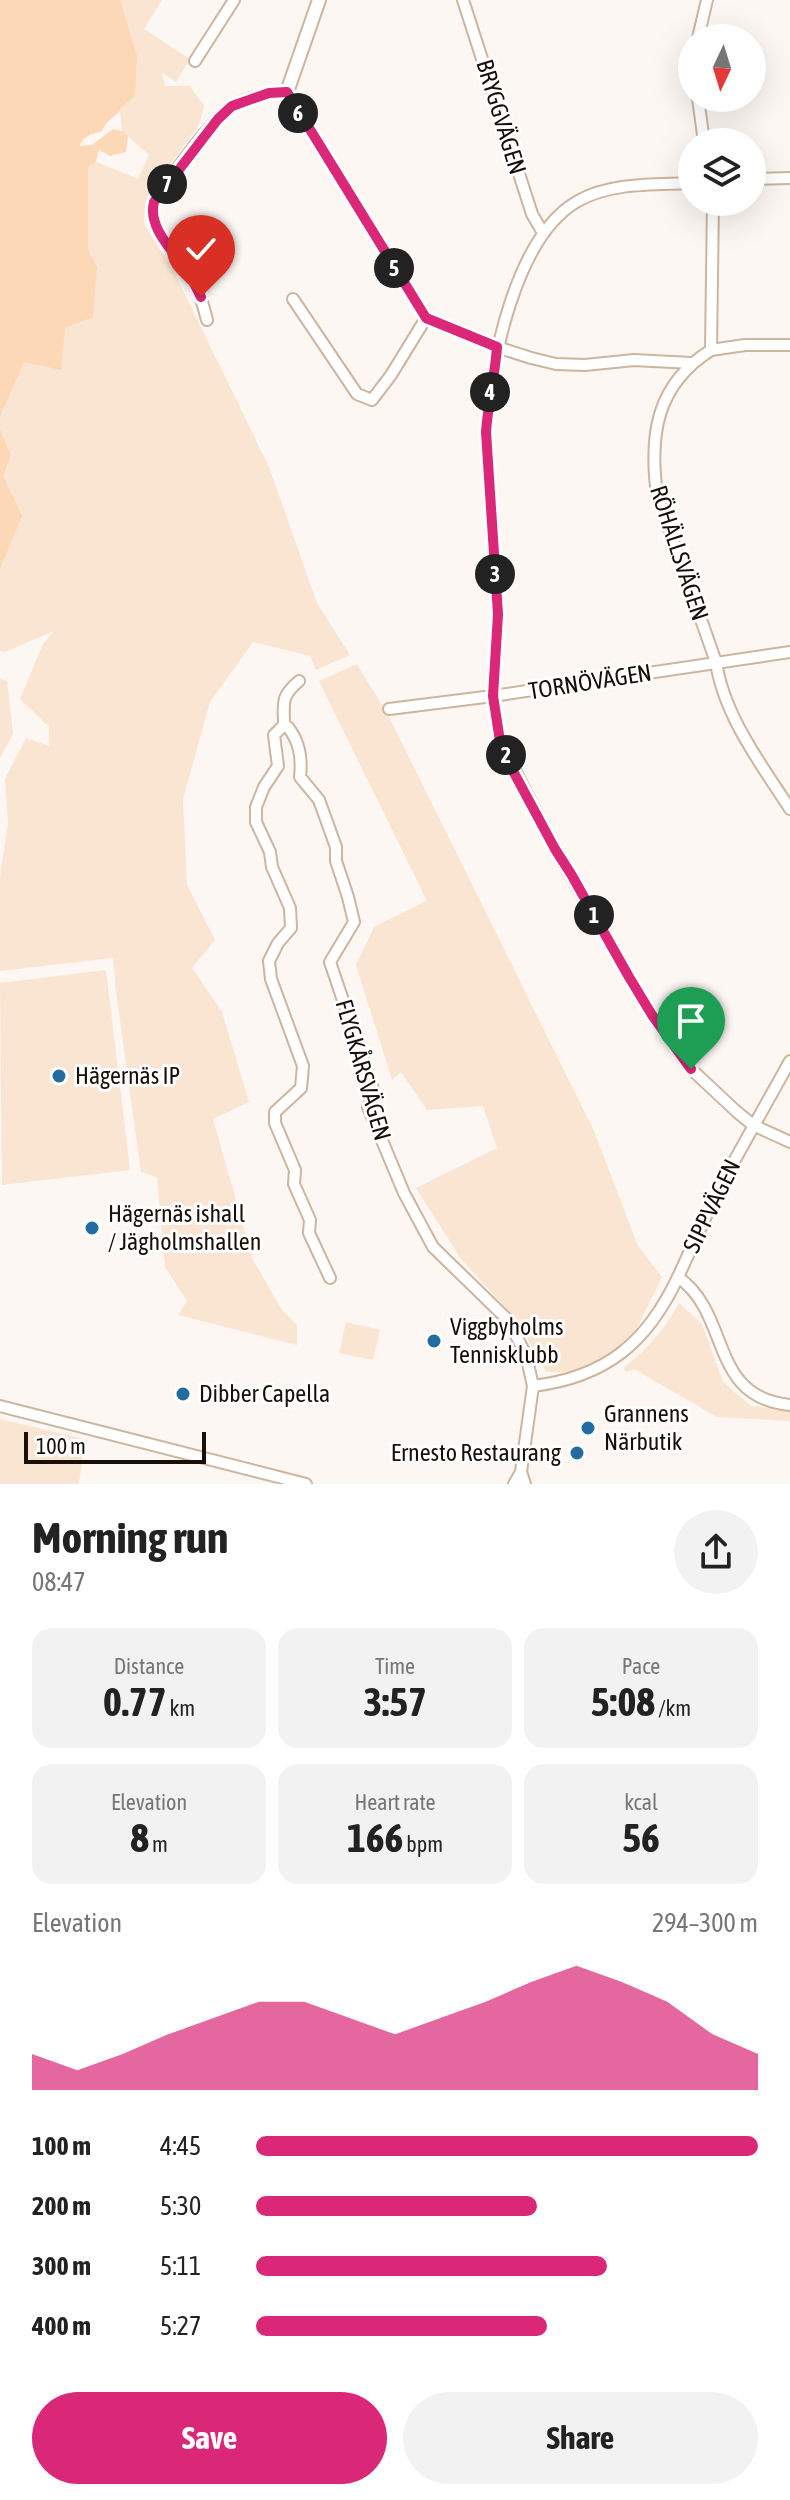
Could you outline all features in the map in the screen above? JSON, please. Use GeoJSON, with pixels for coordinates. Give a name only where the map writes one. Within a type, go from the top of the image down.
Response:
{"type":"FeatureCollection","features":[{"type":"Feature","properties":{"kind":"street"},"geometry":{"type":"LineString","coordinates":[[195,61],[234,0]]}},
{"type":"Feature","properties":{"kind":"street"},"geometry":{"type":"LineString","coordinates":[[287,92],[319,0]]}},
{"type":"Feature","properties":{"kind":"street","name":"BRYGGVÄGEN"},"geometry":{"type":"LineString","coordinates":[[463,0],[532,214],[543,233]]}},
{"type":"Feature","properties":{"kind":"street"},"geometry":{"type":"LineString","coordinates":[[701,24],[707,0]]}},
{"type":"Feature","properties":{"kind":"street"},"geometry":{"type":"LineString","coordinates":[[287,92],[426,318],[497,347],[556,364],[585,365],[634,360],[691,363]]}},
{"type":"Feature","properties":{"kind":"street"},"geometry":{"type":"LineString","coordinates":[[207,320],[201,297],[189,274],[157,228],[151,212],[154,202],[218,119],[232,106],[269,93],[287,92]]}},
{"type":"Feature","properties":{"kind":"street"},"geometry":{"type":"LineString","coordinates":[[766,179],[790,178]]}},
{"type":"Feature","properties":{"kind":"street"},"geometry":{"type":"LineString","coordinates":[[678,184],[636,186],[579,200],[543,233],[519,278],[497,347],[486,432],[498,614],[493,696],[500,741],[513,771],[652,1015],[691,1069],[753,1125],[790,1142]]}},
{"type":"Feature","properties":{"kind":"street"},"geometry":{"type":"LineString","coordinates":[[713,216],[711,350],[745,345],[790,345]]}},
{"type":"Feature","properties":{"kind":"street"},"geometry":{"type":"LineString","coordinates":[[293,299],[357,394],[372,400],[426,318]]}},
{"type":"Feature","properties":{"kind":"street","name":"RÖHÄLLSVÄGEN"},"geometry":{"type":"LineString","coordinates":[[711,350],[691,363],[676,382],[656,420],[653,469],[657,495],[733,717],[790,809]]}},
{"type":"Feature","properties":{"kind":"street","name":"TORNÖVÄGEN"},"geometry":{"type":"LineString","coordinates":[[389,709],[790,652]]}},
{"type":"Feature","properties":{"kind":"street"},"geometry":{"type":"LineString","coordinates":[[299,681],[288,691],[282,706],[284,726],[274,735],[278,766],[264,787],[256,807],[256,822],[290,908],[291,928],[278,943],[269,961],[271,979],[303,1066],[301,1088],[275,1112],[275,1123],[295,1170],[294,1184],[310,1220],[309,1233],[330,1278]]}},
{"type":"Feature","properties":{"kind":"street","name":"FLYGKÅRSVÄGEN"},"geometry":{"type":"LineString","coordinates":[[284,726],[288,727],[299,747],[302,760],[300,777],[319,800],[336,847],[336,861],[354,922],[330,962],[374,1092],[368,1107],[404,1193],[433,1247],[508,1320],[526,1355],[533,1386],[521,1472],[514,1484]]}},
{"type":"Feature","properties":{"kind":"street","name":"SIPPVÄGEN"},"geometry":{"type":"LineString","coordinates":[[790,1061],[718,1190],[678,1277],[692,1287],[741,1385],[762,1400],[790,1405]]}},
{"type":"Feature","properties":{"kind":"street"},"geometry":{"type":"LineString","coordinates":[[533,1386],[582,1376],[628,1349],[647,1330],[667,1302],[678,1277]]}},
{"type":"Feature","properties":{"kind":"street"},"geometry":{"type":"LineString","coordinates":[[0,1406],[266,1479],[306,1484]]}},
{"type":"Feature","properties":{"kind":"street","name":"FLYGKÅRSVÄGEN"},"geometry":{"type":"LineString","coordinates":[[521,1472],[525,1484]]}},
{"type":"Feature","properties":{"kind":"shaded area"},"geometry":{"type":"Polygon","coordinates":[[[0,0],[120,0],[137,56],[135,95],[101,132],[85,137],[80,146],[92,145],[113,129],[128,136],[126,152],[110,156],[99,150],[95,162],[88,167],[88,249],[97,267],[93,317],[65,328],[61,370],[24,362],[0,417],[0,0]]]}},
{"type":"Feature","properties":{"kind":"shaded area"},"geometry":{"type":"Polygon","coordinates":[[[120,0],[162,0],[144,29],[190,59],[176,82],[162,73],[165,86],[190,86],[204,106],[199,125],[145,203],[144,224],[176,276],[269,467],[317,603],[350,655],[316,670],[310,656],[253,642],[210,702],[183,799],[187,885],[215,940],[192,968],[222,1012],[249,1102],[213,1119],[253,1260],[282,1310],[297,1325],[297,1345],[178,1315],[187,1301],[165,1267],[157,1177],[141,1172],[113,958],[0,971],[0,876],[8,824],[5,779],[26,738],[49,746],[49,727],[20,699],[43,644],[54,631],[5,652],[0,651],[0,464],[11,455],[0,429],[0,417],[13,386],[25,265],[99,150],[96,162],[138,179],[149,155],[122,131],[120,112],[107,122],[101,132],[90,134],[74,151],[120,0]]]}},
{"type":"Feature","properties":{"kind":"shaded area"},"geometry":{"type":"Polygon","coordinates":[[[0,429],[11,455],[3,476],[22,516],[0,569],[0,429]]]}},
{"type":"Feature","properties":{"kind":"shaded area"},"geometry":{"type":"Polygon","coordinates":[[[357,664],[389,717],[594,1131],[638,1246],[662,1277],[629,1344],[581,1372],[546,1372],[516,1319],[461,1259],[416,1188],[497,1148],[483,1106],[427,1110],[401,1072],[392,1080],[356,965],[374,927],[427,901],[319,681],[357,664]]]}},
{"type":"Feature","properties":{"kind":"shaded area"},"geometry":{"type":"Polygon","coordinates":[[[0,679],[7,681],[13,734],[0,758],[0,679]]]}},
{"type":"Feature","properties":{"kind":"shaded area","name":"Hägernäs IP"},"geometry":{"type":"Polygon","coordinates":[[[106,970],[130,1170],[2,1185],[0,983],[106,970]]]}},
{"type":"Feature","properties":{"kind":"shaded area"},"geometry":{"type":"Polygon","coordinates":[[[679,1303],[702,1324],[723,1382],[751,1406],[790,1410],[790,1421],[717,1417],[634,1369],[626,1372],[623,1368],[654,1339],[679,1303]]]}},
{"type":"Feature","properties":{"kind":"shaded area"},"geometry":{"type":"Polygon","coordinates":[[[346,1322],[380,1330],[373,1360],[339,1353],[346,1322]]]}},
{"type":"Feature","properties":{"kind":"shaded area"},"geometry":{"type":"Polygon","coordinates":[[[0,1419],[88,1440],[84,1446],[79,1484],[0,1484],[0,1419]]]}},
{"type":"Feature","properties":{"kind":"place","name":"Hägernäs IP"},"geometry":{"type":"Point","coordinates":[59,1076]}},
{"type":"Feature","properties":{"kind":"place","name":"Hägernäs ishall / Jägholmshallen"},"geometry":{"type":"Point","coordinates":[92,1228]}},
{"type":"Feature","properties":{"kind":"place","name":"Viggbyholms Tennisklubb"},"geometry":{"type":"Point","coordinates":[434,1341]}},
{"type":"Feature","properties":{"kind":"place","name":"Dibber Capella"},"geometry":{"type":"Point","coordinates":[183,1394]}},
{"type":"Feature","properties":{"kind":"place","name":"Grannens Närbutik"},"geometry":{"type":"Point","coordinates":[588,1428]}},
{"type":"Feature","properties":{"kind":"place","name":"Ernesto Restaurang"},"geometry":{"type":"Point","coordinates":[577,1453]}},
{"type":"Feature","properties":{"kind":"route"},"geometry":{"type":"LineString","coordinates":[[201,297],[157,228],[151,212],[154,202],[218,119],[232,106],[269,93],[287,92],[426,318],[497,347],[486,432],[498,614],[493,696],[500,741],[555,849],[629,977],[691,1069]]}}]}
